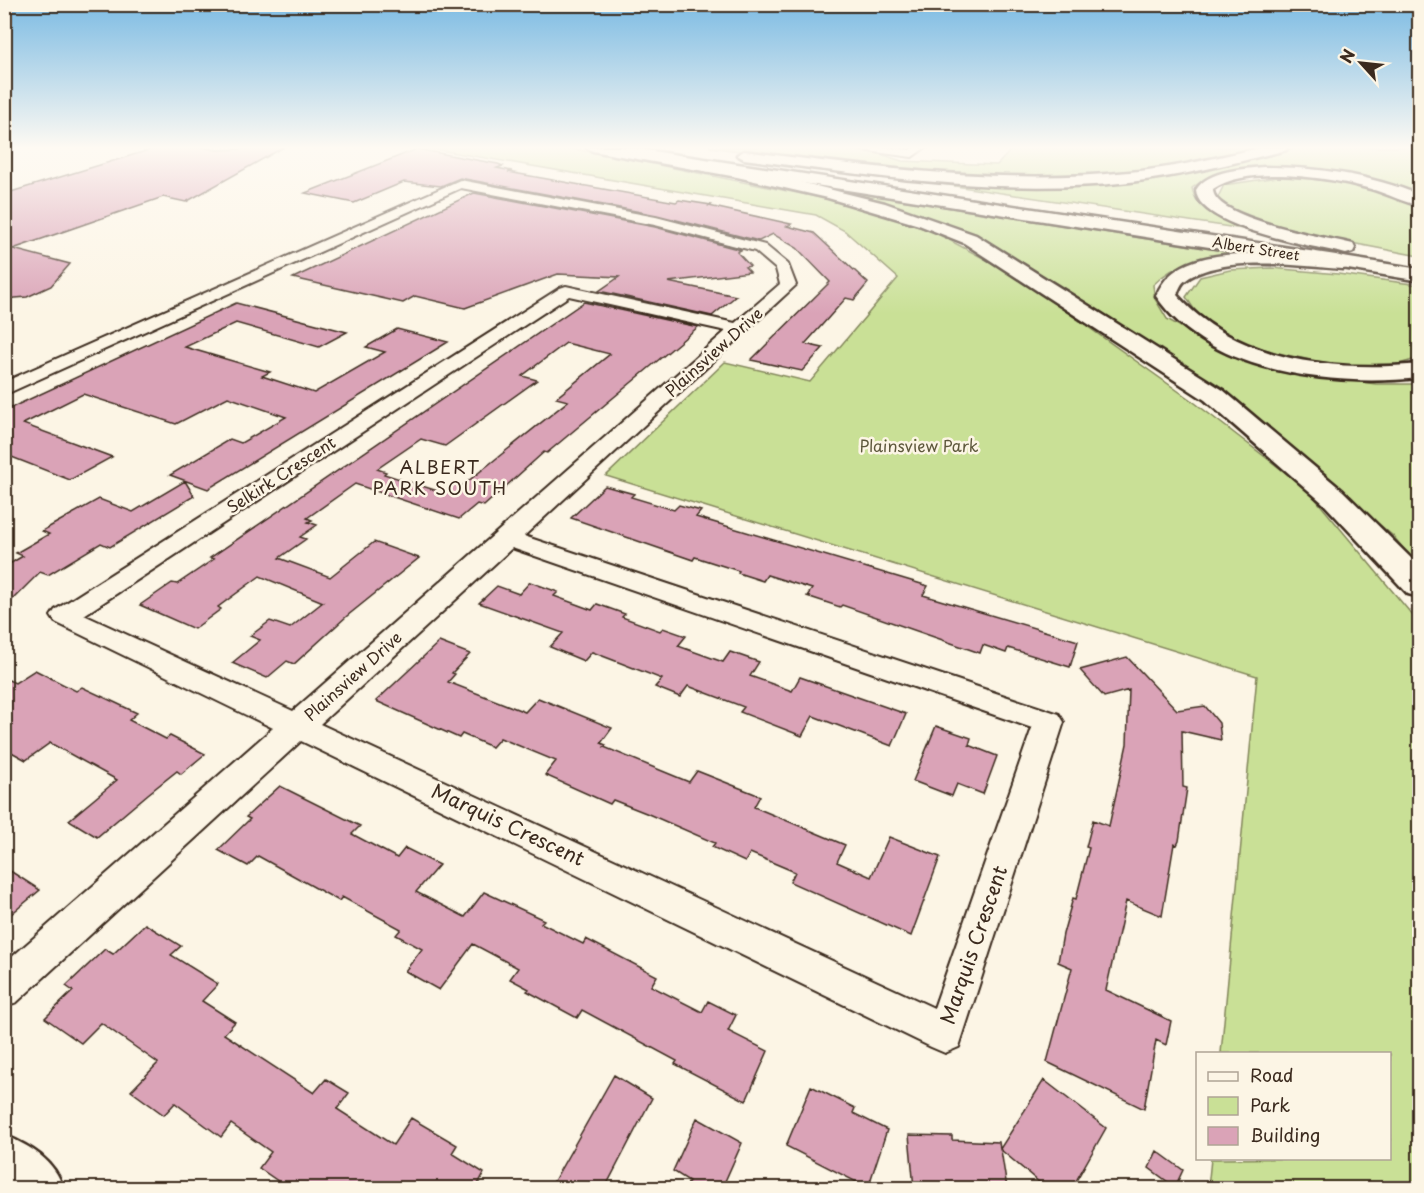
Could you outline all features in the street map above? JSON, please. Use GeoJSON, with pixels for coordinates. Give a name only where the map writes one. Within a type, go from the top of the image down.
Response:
{"type":"FeatureCollection","features":[{"type":"Feature","properties":{"kind":"main road"},"geometry":{"type":"LineString","coordinates":[[865,203],[940,226],[970,239],[1214,395],[1333,497],[1419,587]]}},
{"type":"Feature","properties":{"kind":"main road","name":"Albert Street"},"geometry":{"type":"LineString","coordinates":[[981,203],[1346,256]]}},
{"type":"Feature","properties":{"kind":"main road","name":"Albert Street"},"geometry":{"type":"LineString","coordinates":[[1015,203],[1346,256]]}},
{"type":"Feature","properties":{"kind":"main road"},"geometry":{"type":"LineString","coordinates":[[1210,203],[1222,212],[1346,256]]}},
{"type":"Feature","properties":{"kind":"main road"},"geometry":{"type":"LineString","coordinates":[[1419,267],[1346,256],[1232,260],[1201,266],[1180,274],[1171,284],[1166,296],[1174,309],[1186,321],[1209,336],[1272,360],[1312,370],[1350,374],[1390,376],[1419,371]]}},
{"type":"Feature","properties":{"kind":"main road"},"geometry":{"type":"LineString","coordinates":[[4,1163],[35,1188]]}},
{"type":"Feature","properties":{"kind":"street","name":"Plainsview Drive"},"geometry":{"type":"LineString","coordinates":[[4,389],[418,203]]}},
{"type":"Feature","properties":{"kind":"street","name":"Plainsview Drive"},"geometry":{"type":"LineString","coordinates":[[4,988],[788,285],[783,267],[760,248],[656,221],[559,203]]}},
{"type":"Feature","properties":{"kind":"street","name":"Selkirk Crescent"},"geometry":{"type":"LineString","coordinates":[[298,726],[64,616],[566,291],[740,329]]}},
{"type":"Feature","properties":{"kind":"street","name":"Marquis Crescent"},"geometry":{"type":"LineString","coordinates":[[298,726],[945,1033],[1049,722],[507,538]]}},
{"type":"Feature","properties":{"kind":"green space","name":"Plainsview Park"},"geometry":{"type":"Polygon","coordinates":[[[745,203],[851,204],[934,232],[1015,275],[1195,403],[1308,490],[1419,623],[1419,1188],[1208,1188],[1211,1160],[1391,1160],[1391,1052],[1221,1052],[1257,676],[606,476],[725,362],[810,382],[898,278],[845,231],[816,215],[745,203]]]}},
{"type":"Feature","properties":{"kind":"green space"},"geometry":{"type":"Polygon","coordinates":[[[879,203],[918,203],[1248,255],[1209,258],[1174,269],[1153,285],[1155,299],[1167,319],[1202,339],[1321,377],[1376,384],[1419,384],[1419,567],[1393,536],[1222,391],[1067,290],[983,239],[939,221],[879,203]]]}},
{"type":"Feature","properties":{"kind":"green space"},"geometry":{"type":"Polygon","coordinates":[[[1067,203],[1199,203],[1214,216],[1250,230],[1067,203]]]}},
{"type":"Feature","properties":{"kind":"green space"},"geometry":{"type":"Polygon","coordinates":[[[1222,203],[1408,203],[1419,208],[1419,256],[1279,229],[1239,215],[1222,203]]]}},
{"type":"Feature","properties":{"kind":"green space"},"geometry":{"type":"Polygon","coordinates":[[[1271,268],[1419,285],[1419,358],[1392,365],[1367,366],[1343,365],[1291,356],[1241,341],[1220,331],[1200,317],[1186,297],[1200,277],[1230,270],[1271,268]]]}},
{"type":"Feature","properties":{"kind":"building"},"geometry":{"type":"Polygon","coordinates":[[[4,203],[147,203],[13,249],[70,264],[51,286],[27,297],[4,299],[4,203]]]}},
{"type":"Feature","properties":{"kind":"building"},"geometry":{"type":"Polygon","coordinates":[[[453,203],[525,203],[655,227],[741,250],[737,252],[750,266],[745,267],[750,272],[668,282],[736,296],[712,316],[599,291],[619,277],[558,274],[465,308],[415,296],[403,303],[293,278],[453,203]]]}},
{"type":"Feature","properties":{"kind":"building"},"geometry":{"type":"Polygon","coordinates":[[[591,203],[696,203],[791,224],[787,226],[814,233],[868,283],[854,300],[846,298],[805,344],[823,348],[802,371],[751,360],[830,282],[797,248],[773,234],[759,241],[657,215],[591,203]]]}},
{"type":"Feature","properties":{"kind":"building"},"geometry":{"type":"Polygon","coordinates":[[[584,302],[698,327],[547,453],[544,452],[484,506],[477,504],[459,519],[355,484],[307,518],[312,520],[308,522],[317,525],[300,537],[306,539],[279,558],[330,577],[374,542],[419,558],[347,616],[294,664],[287,661],[267,678],[232,663],[260,640],[250,636],[270,621],[290,628],[323,602],[260,576],[218,607],[221,609],[194,629],[140,605],[214,559],[210,558],[584,302]],[[566,343],[522,376],[537,380],[445,446],[421,439],[377,469],[386,472],[384,474],[444,493],[455,484],[462,486],[568,401],[556,398],[610,354],[566,343]]]}},
{"type":"Feature","properties":{"kind":"building"},"geometry":{"type":"Polygon","coordinates":[[[236,303],[347,332],[319,347],[236,323],[185,347],[270,372],[262,376],[314,393],[385,352],[366,347],[397,329],[448,342],[208,489],[170,475],[230,439],[241,443],[286,417],[228,397],[176,424],[83,394],[23,424],[112,457],[70,480],[4,454],[4,411],[236,303]]]}},
{"type":"Feature","properties":{"kind":"building"},"geometry":{"type":"Polygon","coordinates":[[[185,481],[194,496],[110,547],[101,543],[48,575],[40,572],[4,608],[4,567],[23,556],[16,553],[49,534],[42,531],[99,499],[133,512],[185,481]]]}},
{"type":"Feature","properties":{"kind":"building"},"geometry":{"type":"Polygon","coordinates":[[[605,486],[634,494],[631,497],[674,510],[679,505],[701,511],[696,517],[928,586],[923,595],[1078,641],[1070,667],[1008,648],[1006,653],[983,645],[980,653],[842,605],[840,607],[807,596],[812,589],[767,575],[763,581],[738,573],[739,571],[695,557],[693,560],[571,518],[605,486]]]}},
{"type":"Feature","properties":{"kind":"building"},"geometry":{"type":"Polygon","coordinates":[[[530,582],[558,592],[554,596],[592,610],[597,604],[625,614],[622,617],[660,631],[663,628],[686,636],[678,646],[723,662],[730,652],[759,662],[750,676],[792,691],[800,677],[906,714],[892,746],[813,716],[802,736],[740,712],[744,707],[688,686],[680,697],[655,687],[662,679],[613,660],[592,652],[584,661],[550,647],[563,633],[479,603],[497,586],[519,594],[530,582]]]}},
{"type":"Feature","properties":{"kind":"building"},"geometry":{"type":"Polygon","coordinates":[[[439,642],[470,654],[452,673],[455,674],[448,682],[525,712],[538,698],[612,728],[601,743],[606,745],[604,747],[689,782],[697,771],[760,796],[754,807],[845,845],[837,862],[871,877],[889,837],[940,857],[911,936],[790,882],[795,872],[750,853],[745,862],[712,847],[715,843],[613,800],[610,804],[545,775],[556,761],[500,738],[492,747],[462,734],[459,738],[376,701],[439,642]]]}},
{"type":"Feature","properties":{"kind":"building"},"geometry":{"type":"Polygon","coordinates":[[[1127,657],[1177,710],[1205,706],[1219,723],[1221,740],[1182,731],[1183,787],[1187,788],[1179,841],[1177,845],[1174,844],[1162,916],[1126,901],[1106,990],[1171,1021],[1166,1045],[1156,1040],[1144,1109],[1047,1062],[1072,968],[1058,962],[1063,934],[1073,898],[1076,899],[1089,848],[1086,847],[1093,820],[1109,826],[1127,744],[1129,690],[1104,697],[1080,670],[1127,657]]]}},
{"type":"Feature","properties":{"kind":"building"},"geometry":{"type":"Polygon","coordinates":[[[35,670],[76,691],[82,687],[137,713],[129,720],[166,739],[170,736],[205,754],[181,774],[177,771],[97,837],[69,820],[117,780],[50,743],[26,760],[4,748],[4,678],[15,683],[35,670]]]}},
{"type":"Feature","properties":{"kind":"building"},"geometry":{"type":"Polygon","coordinates":[[[936,726],[971,738],[969,745],[997,756],[983,794],[957,784],[952,796],[913,781],[936,726]]]}},
{"type":"Feature","properties":{"kind":"building"},"geometry":{"type":"Polygon","coordinates":[[[280,786],[360,826],[352,834],[397,858],[405,848],[439,865],[416,892],[465,917],[484,892],[544,920],[541,923],[583,944],[586,939],[657,976],[651,986],[702,1012],[708,1001],[736,1015],[728,1031],[768,1051],[746,1101],[675,1064],[677,1061],[582,1010],[577,1018],[527,991],[529,989],[510,979],[518,968],[473,944],[439,990],[405,971],[422,949],[396,935],[401,929],[342,897],[339,901],[258,856],[248,866],[218,850],[250,819],[246,817],[280,786]]]}},
{"type":"Feature","properties":{"kind":"building"},"geometry":{"type":"Polygon","coordinates":[[[4,867],[40,890],[4,920],[4,867]]]}},
{"type":"Feature","properties":{"kind":"building"},"geometry":{"type":"Polygon","coordinates":[[[145,924],[181,946],[171,955],[218,984],[202,1001],[235,1022],[224,1034],[314,1093],[326,1079],[349,1093],[337,1109],[393,1145],[411,1118],[457,1145],[452,1153],[484,1173],[476,1188],[288,1188],[259,1168],[271,1152],[231,1124],[221,1137],[175,1103],[164,1115],[131,1091],[158,1063],[101,1023],[81,1043],[45,1018],[73,991],[66,986],[105,949],[113,954],[145,924]]]}},
{"type":"Feature","properties":{"kind":"building"},"geometry":{"type":"Polygon","coordinates":[[[614,1075],[652,1098],[605,1188],[550,1188],[614,1075]]]}},
{"type":"Feature","properties":{"kind":"building"},"geometry":{"type":"Polygon","coordinates":[[[1044,1080],[1106,1128],[1072,1188],[1046,1188],[1001,1150],[1007,1188],[914,1188],[909,1135],[952,1136],[952,1140],[999,1142],[1000,1149],[1044,1080]]]}},
{"type":"Feature","properties":{"kind":"building"},"geometry":{"type":"Polygon","coordinates":[[[811,1086],[855,1108],[853,1113],[887,1130],[868,1188],[786,1146],[811,1086]]]}},
{"type":"Feature","properties":{"kind":"building"},"geometry":{"type":"Polygon","coordinates":[[[697,1118],[742,1143],[722,1188],[686,1188],[689,1181],[673,1171],[697,1118]]]}},
{"type":"Feature","properties":{"kind":"building"},"geometry":{"type":"Polygon","coordinates":[[[1157,1151],[1183,1170],[1175,1187],[1149,1168],[1157,1151]]]}},
{"type":"Feature","properties":{"kind":"district","name":"ALBERT PARK SOUTH"},"geometry":{"type":"Point","coordinates":[440,478]}}]}
